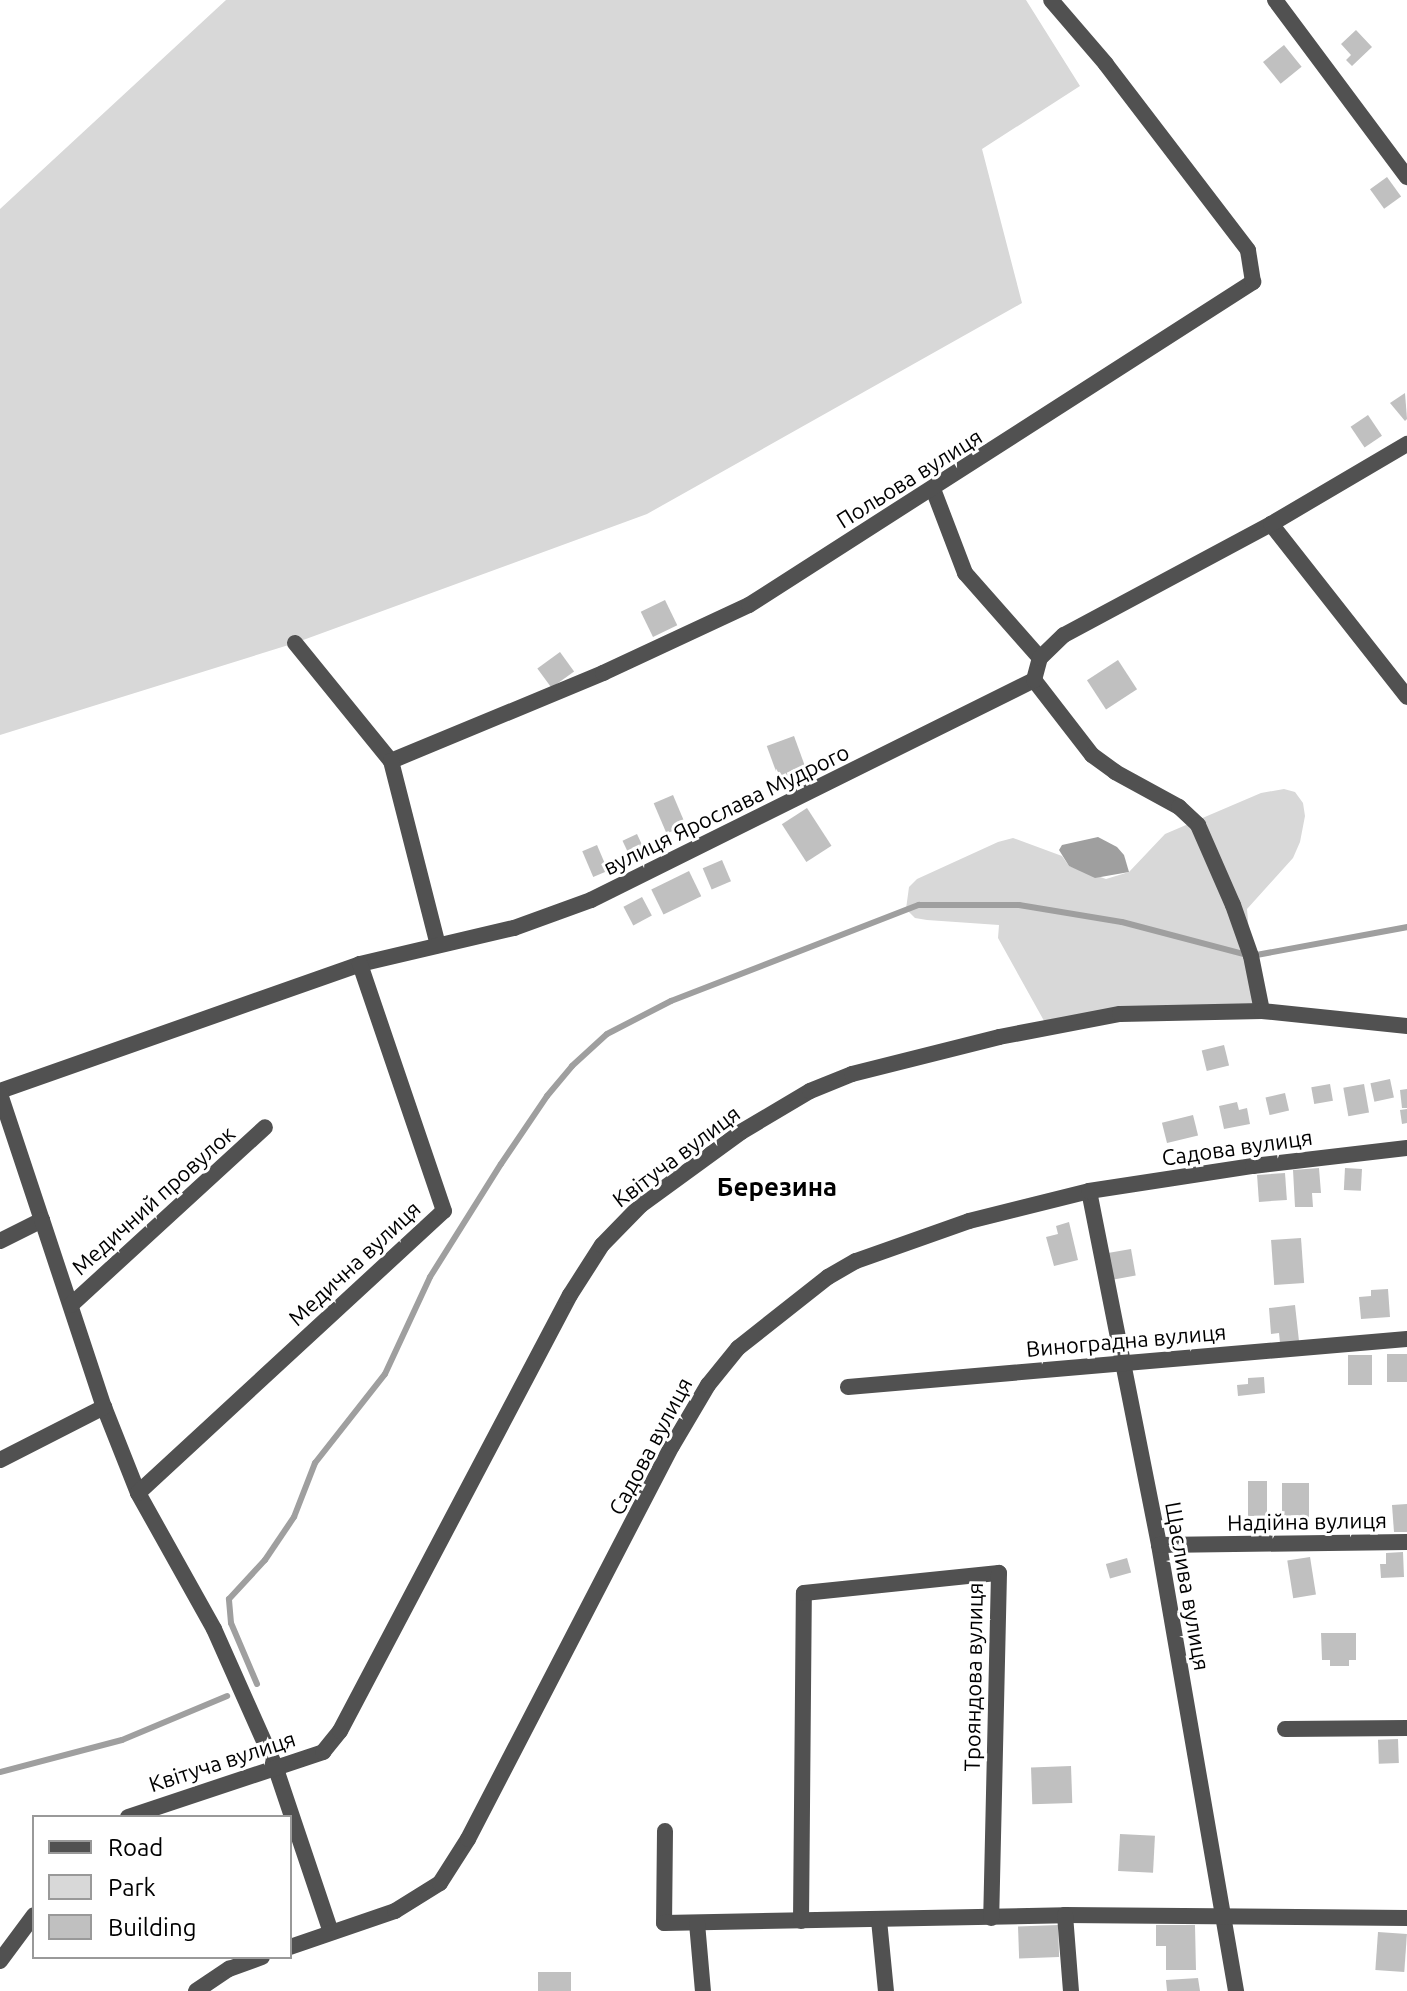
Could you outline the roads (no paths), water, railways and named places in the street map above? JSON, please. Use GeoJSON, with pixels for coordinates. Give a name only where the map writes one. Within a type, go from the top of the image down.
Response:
{"type":"FeatureCollection","features":[{"type":"Feature","properties":{"kind":"street","name":"Польова вулиця"},"geometry":{"type":"LineString","coordinates":[[391,761],[713,624],[933,489],[1253,282],[1248,250],[1106,64],[1051,0]]}},
{"type":"Feature","properties":{"kind":"street"},"geometry":{"type":"LineString","coordinates":[[1275,0],[1407,177]]}},
{"type":"Feature","properties":{"kind":"street"},"geometry":{"type":"LineString","coordinates":[[1262,1011],[1242,931],[1212,852],[1198,825],[1179,807],[1115,772],[1092,755],[1034,680],[1040,658],[1064,635],[1271,524],[1407,444]]}},
{"type":"Feature","properties":{"kind":"street"},"geometry":{"type":"LineString","coordinates":[[933,489],[965,573],[1040,658]]}},
{"type":"Feature","properties":{"kind":"street"},"geometry":{"type":"LineString","coordinates":[[1271,524],[1407,697]]}},
{"type":"Feature","properties":{"kind":"street"},"geometry":{"type":"LineString","coordinates":[[295,643],[391,761],[438,945]]}},
{"type":"Feature","properties":{"kind":"street","name":"вулиця Ярослава Мудрого"},"geometry":{"type":"LineString","coordinates":[[42,1220],[0,1093],[360,964],[514,928],[591,900],[1034,680]]}},
{"type":"Feature","properties":{"kind":"street","name":"Медична вулиця"},"geometry":{"type":"LineString","coordinates":[[138,1493],[444,1211],[360,964]]}},
{"type":"Feature","properties":{"kind":"street","name":"Квітуча вулиця"},"geometry":{"type":"LineString","coordinates":[[134,1815],[323,1752],[340,1731],[570,1295],[602,1245],[664,1188],[774,1111],[810,1091],[852,1074],[999,1037],[1120,1014],[1262,1011],[1407,1026]]}},
{"type":"Feature","properties":{"kind":"street","name":"Медичний провулок"},"geometry":{"type":"LineString","coordinates":[[71,1305],[265,1127]]}},
{"type":"Feature","properties":{"kind":"street","name":"Садова вулиця"},"geometry":{"type":"LineString","coordinates":[[292,1946],[395,1911],[440,1883],[468,1839],[689,1415],[738,1348],[809,1291],[856,1261],[969,1221],[1089,1191],[1253,1166],[1407,1148]]}},
{"type":"Feature","properties":{"kind":"street","name":"Щаслива вулиця"},"geometry":{"type":"LineString","coordinates":[[1089,1191],[1159,1545],[1236,1991]]}},
{"type":"Feature","properties":{"kind":"street"},"geometry":{"type":"LineString","coordinates":[[0,1241],[42,1220],[104,1407],[138,1493],[214,1629],[275,1766],[292,1815]]}},
{"type":"Feature","properties":{"kind":"street","name":"Виноградна вулиця"},"geometry":{"type":"LineString","coordinates":[[848,1387],[1407,1339]]}},
{"type":"Feature","properties":{"kind":"street"},"geometry":{"type":"LineString","coordinates":[[0,1460],[104,1407]]}},
{"type":"Feature","properties":{"kind":"street","name":"Надійна вулиця"},"geometry":{"type":"LineString","coordinates":[[1159,1545],[1407,1542]]}},
{"type":"Feature","properties":{"kind":"street","name":"Трояндова вулиця"},"geometry":{"type":"LineString","coordinates":[[801,1921],[804,1593],[999,1573],[991,1918]]}},
{"type":"Feature","properties":{"kind":"street"},"geometry":{"type":"LineString","coordinates":[[1285,1729],[1407,1728]]}},
{"type":"Feature","properties":{"kind":"street"},"geometry":{"type":"LineString","coordinates":[[292,1816],[331,1932]]}},
{"type":"Feature","properties":{"kind":"street"},"geometry":{"type":"LineString","coordinates":[[665,1831],[664,1923],[1065,1915],[1407,1918]]}},
{"type":"Feature","properties":{"kind":"street"},"geometry":{"type":"LineString","coordinates":[[1065,1915],[1071,1991]]}},
{"type":"Feature","properties":{"kind":"street"},"geometry":{"type":"LineString","coordinates":[[0,1961],[8,1936],[32,1917]]}},
{"type":"Feature","properties":{"kind":"street"},"geometry":{"type":"LineString","coordinates":[[879,1920],[886,1991]]}},
{"type":"Feature","properties":{"kind":"street"},"geometry":{"type":"LineString","coordinates":[[697,1923],[703,1991]]}},
{"type":"Feature","properties":{"kind":"street"},"geometry":{"type":"LineString","coordinates":[[196,1991],[229,1969],[256,1959]]}},
{"type":"Feature","properties":{"kind":"waterway"},"geometry":{"type":"LineString","coordinates":[[257,1684],[231,1623],[229,1599],[265,1560],[294,1517],[315,1463],[385,1374],[430,1277],[501,1164],[547,1096],[572,1066],[607,1034],[671,1001],[919,905],[1019,905],[1122,922],[1251,956],[1407,927]]}},
{"type":"Feature","properties":{"kind":"waterway"},"geometry":{"type":"LineString","coordinates":[[0,1772],[122,1740],[227,1696]]}},
{"type":"Feature","properties":{"kind":"district","name":"Березина"},"geometry":{"type":"Point","coordinates":[777,1187]}}]}
